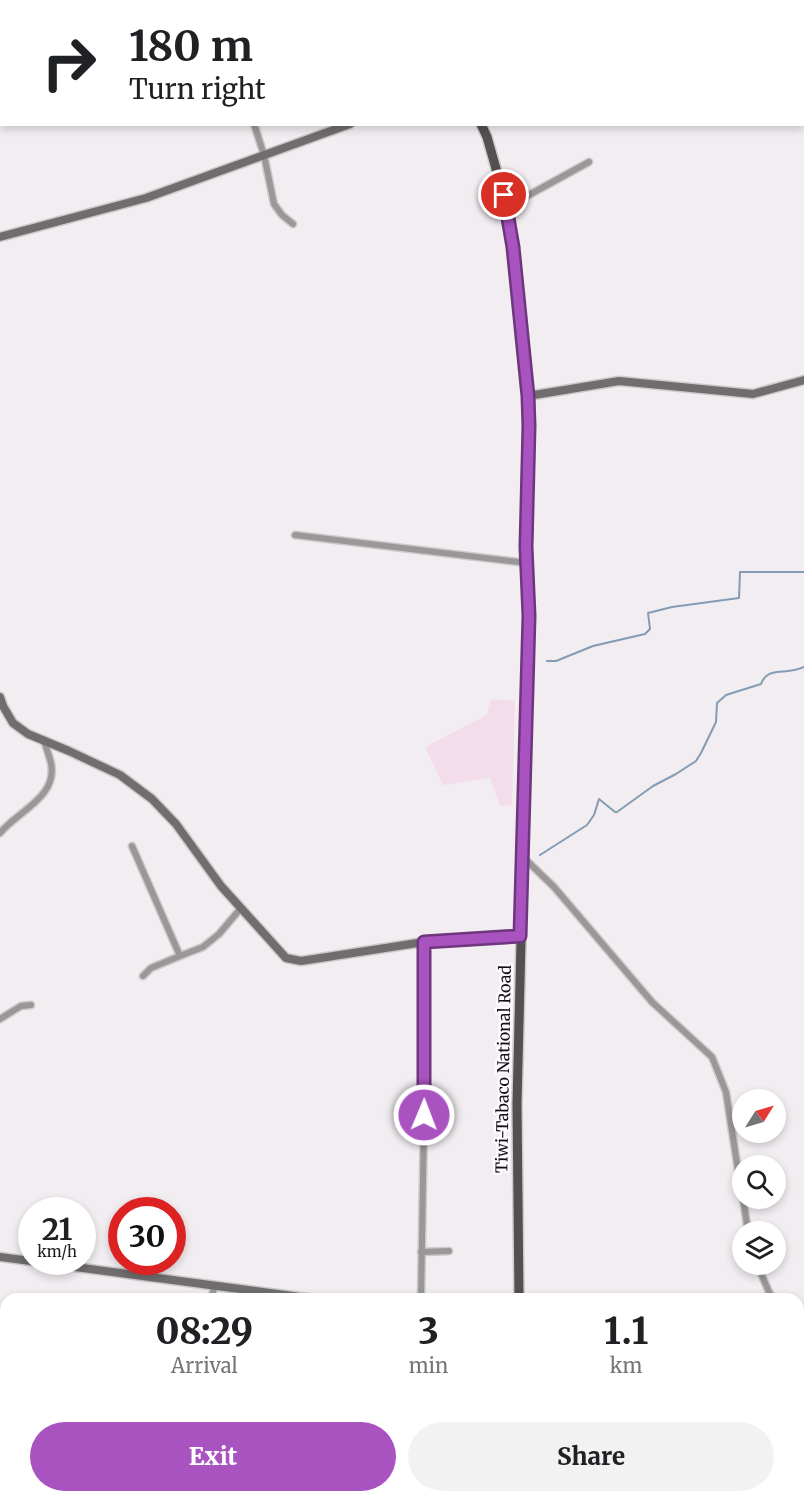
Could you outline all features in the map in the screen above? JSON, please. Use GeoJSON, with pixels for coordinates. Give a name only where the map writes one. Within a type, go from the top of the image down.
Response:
{"type":"FeatureCollection","features":[{"type":"Feature","properties":{"kind":"main road","name":"Tiwi-Tabaco National Road"},"geometry":{"type":"LineString","coordinates":[[482,126],[507,207],[528,396],[529,616],[517,1104],[519,1293]]}},
{"type":"Feature","properties":{"kind":"street"},"geometry":{"type":"LineString","coordinates":[[255,126],[264,155],[274,204],[293,224]]}},
{"type":"Feature","properties":{"kind":"street"},"geometry":{"type":"LineString","coordinates":[[0,237],[146,198],[344,126]]}},
{"type":"Feature","properties":{"kind":"street"},"geometry":{"type":"LineString","coordinates":[[507,207],[589,162]]}},
{"type":"Feature","properties":{"kind":"street"},"geometry":{"type":"LineString","coordinates":[[528,396],[619,381],[753,394],[804,380]]}},
{"type":"Feature","properties":{"kind":"street"},"geometry":{"type":"LineString","coordinates":[[295,535],[527,563]]}},
{"type":"Feature","properties":{"kind":"street"},"geometry":{"type":"LineString","coordinates":[[0,697],[14,723],[28,734],[120,775],[138,787],[176,824],[220,886],[286,958],[301,961],[424,942],[520,936]]}},
{"type":"Feature","properties":{"kind":"street"},"geometry":{"type":"LineString","coordinates":[[0,833],[8,823],[43,796],[50,783],[51,765],[44,740]]}},
{"type":"Feature","properties":{"kind":"street"},"geometry":{"type":"LineString","coordinates":[[132,846],[180,956]]}},
{"type":"Feature","properties":{"kind":"street"},"geometry":{"type":"LineString","coordinates":[[523,857],[554,887],[652,1002],[712,1057],[726,1092],[736,1155]]}},
{"type":"Feature","properties":{"kind":"street"},"geometry":{"type":"LineString","coordinates":[[143,975],[152,968],[203,947],[219,934],[241,908]]}},
{"type":"Feature","properties":{"kind":"street"},"geometry":{"type":"LineString","coordinates":[[421,1293],[425,1044],[424,942]]}},
{"type":"Feature","properties":{"kind":"street"},"geometry":{"type":"LineString","coordinates":[[0,1019],[21,1006],[31,1005]]}},
{"type":"Feature","properties":{"kind":"street"},"geometry":{"type":"LineString","coordinates":[[421,1252],[448,1251]]}},
{"type":"Feature","properties":{"kind":"street"},"geometry":{"type":"LineString","coordinates":[[0,1257],[272,1293]]}},
{"type":"Feature","properties":{"kind":"street"},"geometry":{"type":"LineString","coordinates":[[762,1275],[770,1293]]}},
{"type":"Feature","properties":{"kind":"street"},"geometry":{"type":"LineString","coordinates":[[212,1293],[214,1285]]}},
{"type":"Feature","properties":{"kind":"shaded area"},"geometry":{"type":"Polygon","coordinates":[[[491,699],[515,701],[512,805],[500,806],[490,778],[443,785],[425,747],[487,715],[491,699]]]}},
{"type":"Feature","properties":{"kind":"waterway"},"geometry":{"type":"LineString","coordinates":[[547,661],[556,661],[593,646],[645,634],[650,629],[648,613],[672,607],[739,598],[740,572],[804,572]]}},
{"type":"Feature","properties":{"kind":"waterway"},"geometry":{"type":"LineString","coordinates":[[540,855],[587,825],[594,815],[599,799],[617,812],[653,786],[696,761],[716,722],[717,703],[726,695],[761,684],[764,678],[773,673],[798,670],[804,667]]}},
{"type":"Feature","properties":{"kind":"route"},"geometry":{"type":"LineString","coordinates":[[424,1115],[426,1001],[424,942],[520,936],[529,616],[526,547],[529,426],[513,247],[504,195]]}}]}
